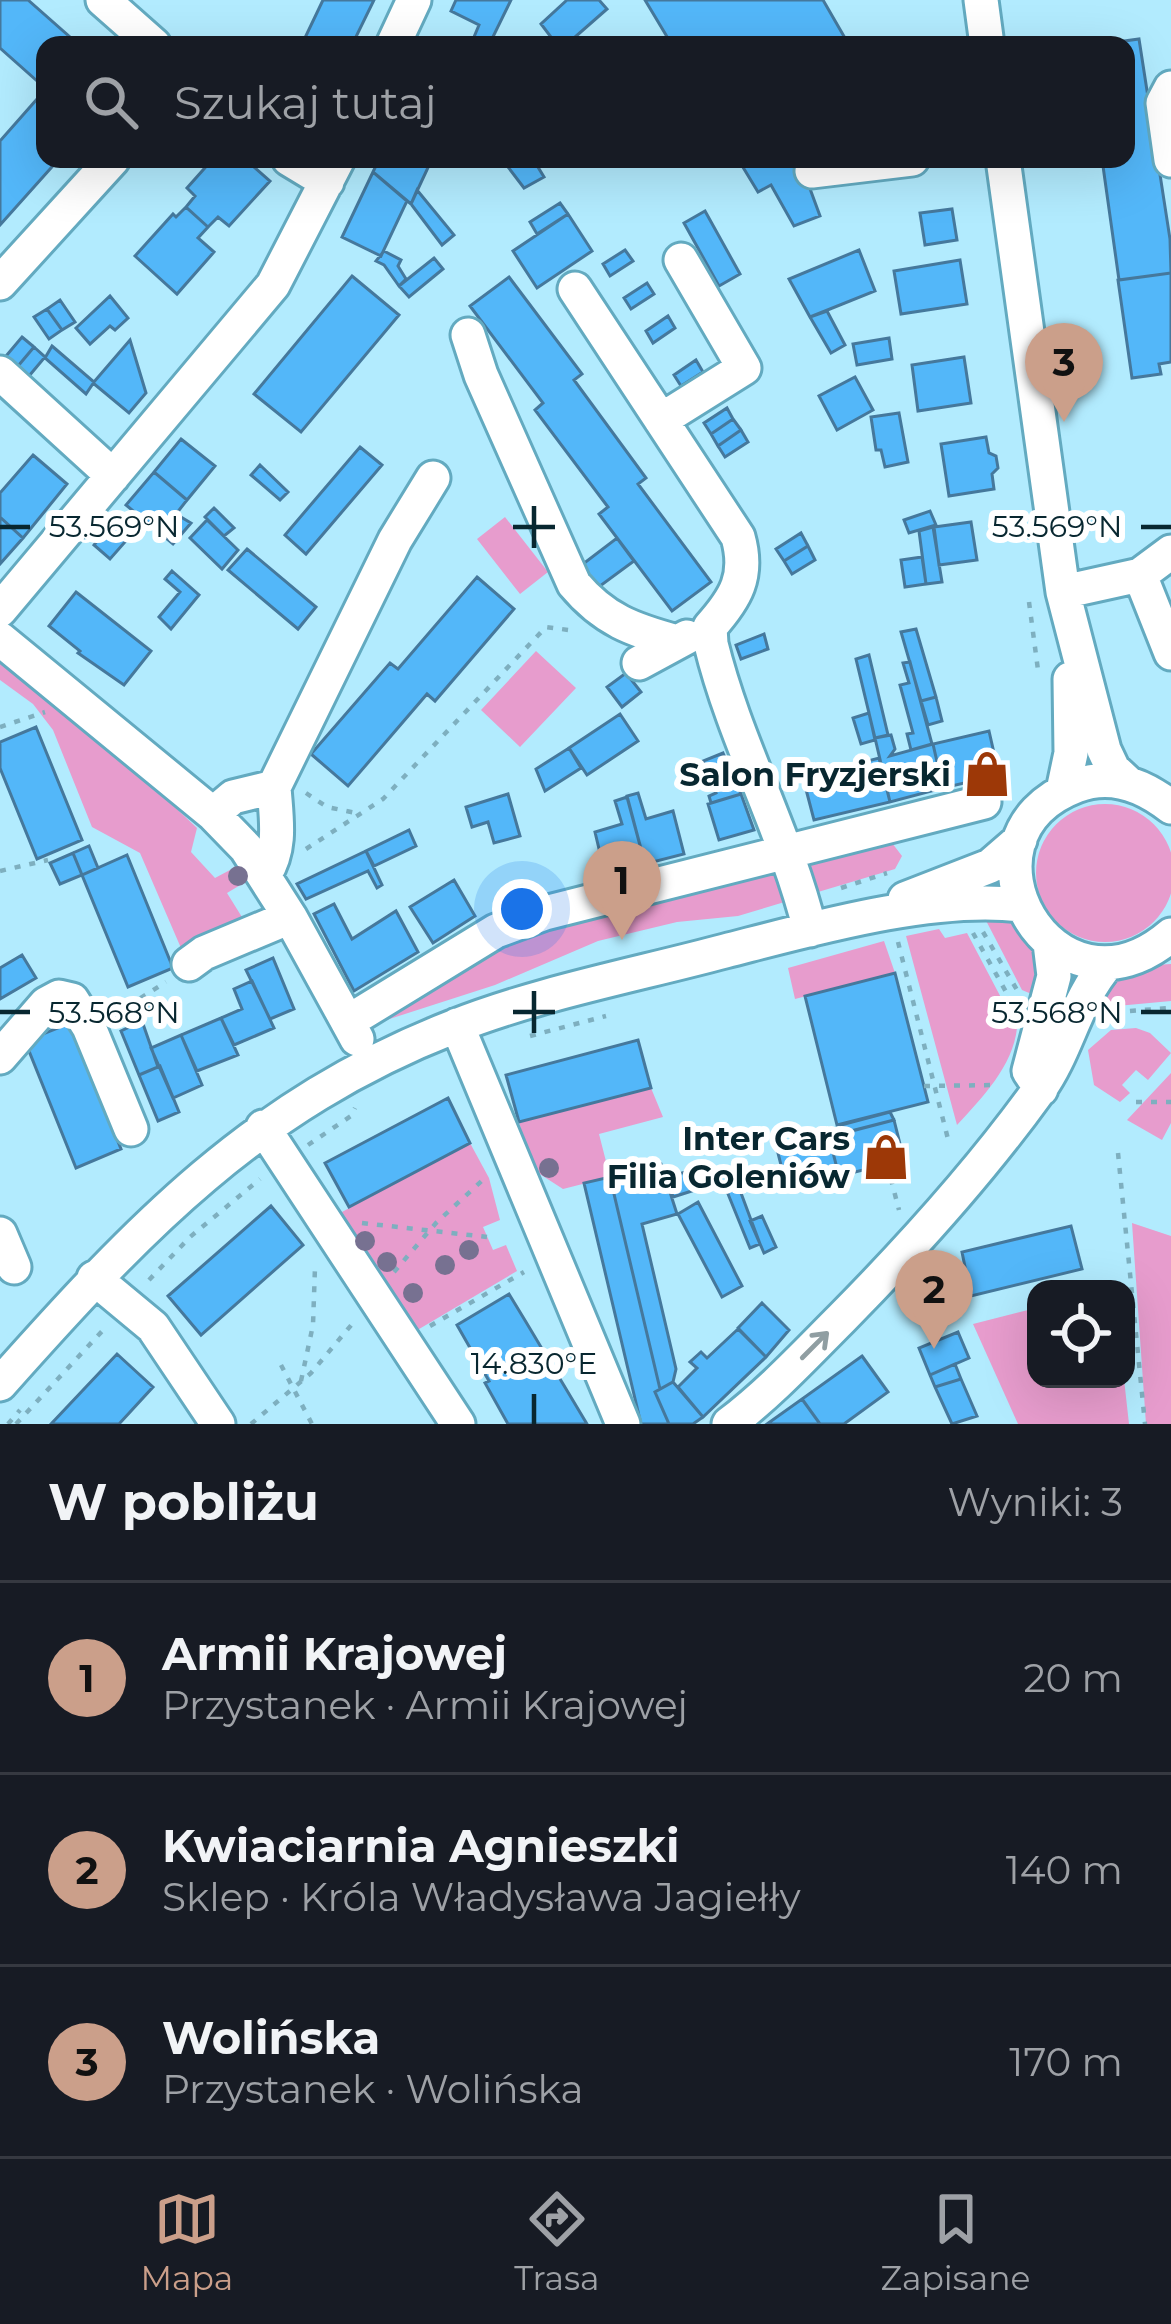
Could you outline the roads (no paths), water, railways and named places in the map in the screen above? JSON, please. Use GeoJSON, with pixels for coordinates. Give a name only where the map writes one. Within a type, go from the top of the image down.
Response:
{"type":"FeatureCollection","features":[{"type":"Feature","properties":{"kind":"street"},"geometry":{"type":"LineString","coordinates":[[103,0],[144,36]]}},
{"type":"Feature","properties":{"kind":"street"},"geometry":{"type":"LineString","coordinates":[[396,36],[414,0]]}},
{"type":"Feature","properties":{"kind":"street"},"geometry":{"type":"LineString","coordinates":[[981,0],[986,36]]}},
{"type":"Feature","properties":{"kind":"street"},"geometry":{"type":"LineString","coordinates":[[1171,88],[1163,103],[1171,160]]}},
{"type":"Feature","properties":{"kind":"street"},"geometry":{"type":"LineString","coordinates":[[0,283],[105,168]]}},
{"type":"Feature","properties":{"kind":"street"},"geometry":{"type":"LineString","coordinates":[[812,171],[837,168]]}},
{"type":"Feature","properties":{"kind":"street"},"geometry":{"type":"LineString","coordinates":[[1004,168],[1071,753],[1063,791]]}},
{"type":"Feature","properties":{"kind":"street"},"geometry":{"type":"LineString","coordinates":[[0,610],[273,285],[332,171]]}},
{"type":"Feature","properties":{"kind":"street"},"geometry":{"type":"LineString","coordinates":[[661,420],[744,368],[681,260]]}},
{"type":"Feature","properties":{"kind":"street"},"geometry":{"type":"LineString","coordinates":[[575,289],[737,537],[743,556],[744,575],[738,589],[710,627],[639,663]]}},
{"type":"Feature","properties":{"kind":"street"},"geometry":{"type":"LineString","coordinates":[[468,335],[481,375],[574,584],[592,605],[622,627],[677,642]]}},
{"type":"Feature","properties":{"kind":"street"},"geometry":{"type":"LineString","coordinates":[[0,373],[113,476]]}},
{"type":"Feature","properties":{"kind":"street"},"geometry":{"type":"LineString","coordinates":[[269,867],[277,841],[276,779],[395,540],[433,478]]}},
{"type":"Feature","properties":{"kind":"street"},"geometry":{"type":"LineString","coordinates":[[1053,613],[1140,575],[1171,552]]}},
{"type":"Feature","properties":{"kind":"street"},"geometry":{"type":"LineString","coordinates":[[1140,575],[1171,653]]}},
{"type":"Feature","properties":{"kind":"street"},"geometry":{"type":"LineString","coordinates":[[1053,613],[1112,769],[1128,783]]}},
{"type":"Feature","properties":{"kind":"street"},"geometry":{"type":"LineString","coordinates":[[710,627],[714,658],[806,917]]}},
{"type":"Feature","properties":{"kind":"street"},"geometry":{"type":"LineString","coordinates":[[0,639],[213,814],[269,867],[290,917],[368,1064]]}},
{"type":"Feature","properties":{"kind":"street"},"geometry":{"type":"LineString","coordinates":[[213,814],[233,797],[276,779]]}},
{"type":"Feature","properties":{"kind":"street"},"geometry":{"type":"LineString","coordinates":[[1164,946],[1108,963],[1067,955],[1033,926],[1015,884],[1020,840],[1030,820],[1063,791],[1106,780],[1128,783],[1152,792],[1171,807]]}},
{"type":"Feature","properties":{"kind":"street"},"geometry":{"type":"LineString","coordinates":[[349,1021],[496,931],[545,913],[984,802]]}},
{"type":"Feature","properties":{"kind":"street"},"geometry":{"type":"LineString","coordinates":[[853,919],[990,866],[1020,840]]}},
{"type":"Feature","properties":{"kind":"street"},"geometry":{"type":"LineString","coordinates":[[0,1384],[94,1277],[185,1189],[262,1127],[368,1064],[457,1025],[806,917],[968,916],[1021,905]]}},
{"type":"Feature","properties":{"kind":"street"},"geometry":{"type":"LineString","coordinates":[[189,964],[204,953],[290,917]]}},
{"type":"Feature","properties":{"kind":"street"},"geometry":{"type":"LineString","coordinates":[[729,1424],[909,1250],[1041,1089],[1054,1068],[1046,1013],[1054,976],[1049,944]]}},
{"type":"Feature","properties":{"kind":"street"},"geometry":{"type":"LineString","coordinates":[[1046,1013],[1091,982],[1108,963]]}},
{"type":"Feature","properties":{"kind":"street"},"geometry":{"type":"LineString","coordinates":[[0,1057],[53,998],[75,1003],[131,1129]]}},
{"type":"Feature","properties":{"kind":"street"},"geometry":{"type":"LineString","coordinates":[[457,1025],[623,1424]]}},
{"type":"Feature","properties":{"kind":"street"},"geometry":{"type":"LineString","coordinates":[[262,1127],[458,1424]]}},
{"type":"Feature","properties":{"kind":"street"},"geometry":{"type":"LineString","coordinates":[[0,1234],[14,1267]]}},
{"type":"Feature","properties":{"kind":"street"},"geometry":{"type":"LineString","coordinates":[[94,1277],[153,1327],[218,1424]]}},
{"type":"Feature","properties":{"kind":"place","name":"Wolińska"},"geometry":{"type":"Point","coordinates":[1064,422]}},
{"type":"Feature","properties":{"kind":"place","name":"Salon Fryzjerski"},"geometry":{"type":"Point","coordinates":[987,774]}},
{"type":"Feature","properties":{"kind":"place","name":"Armii Krajowej"},"geometry":{"type":"Point","coordinates":[622,940]}},
{"type":"Feature","properties":{"kind":"place","name":"Inter Cars Filia Goleniów"},"geometry":{"type":"Point","coordinates":[886,1157]}},
{"type":"Feature","properties":{"kind":"place","name":"Kwiaciarnia Agnieszki"},"geometry":{"type":"Point","coordinates":[934,1349]}}]}
